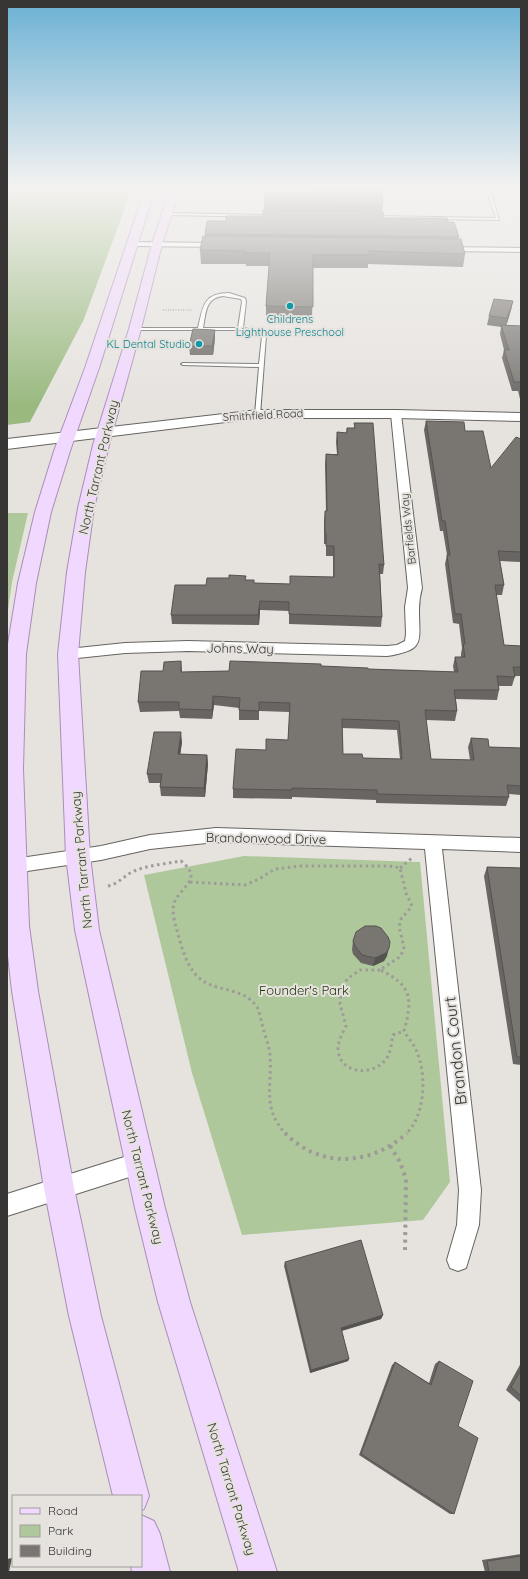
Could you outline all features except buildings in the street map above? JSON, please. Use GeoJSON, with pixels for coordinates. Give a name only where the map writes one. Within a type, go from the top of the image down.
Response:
{"type":"FeatureCollection","features":[{"type":"Feature","properties":{"kind":"main road"},"geometry":{"type":"LineString","coordinates":[[127,260],[92,368],[66,437],[43,512],[12,655],[12,769],[17,926],[25,991],[59,1188],[85,1316],[131,1495]]}},
{"type":"Feature","properties":{"kind":"main road","name":"North Tarrant Parkway"},"geometry":{"type":"LineString","coordinates":[[153,260],[135,329],[104,433],[86,508],[76,572],[68,654],[78,856],[87,930],[150,1208],[174,1302],[258,1572]]}},
{"type":"Feature","properties":{"kind":"main road","name":"Smithfield Road"},"geometry":{"type":"LineString","coordinates":[[7,444],[258,414],[396,414],[521,417]]}},
{"type":"Feature","properties":{"kind":"main road"},"geometry":{"type":"LineString","coordinates":[[142,1538],[151,1572]]}},
{"type":"Feature","properties":{"kind":"street","name":"Barfields Way"},"geometry":{"type":"LineString","coordinates":[[396,414],[415,588],[412,610],[414,634],[411,644]]}},
{"type":"Feature","properties":{"kind":"street","name":"Johns Way"},"geometry":{"type":"LineString","coordinates":[[68,654],[125,648],[188,646],[387,651],[402,650],[411,644]]}},
{"type":"Feature","properties":{"kind":"street","name":"Brandonwood Drive"},"geometry":{"type":"LineString","coordinates":[[14,866],[101,853],[150,842],[216,835],[521,845]]}},
{"type":"Feature","properties":{"kind":"street","name":"Brandon Court"},"geometry":{"type":"LineString","coordinates":[[433,841],[470,1190],[468,1225],[458,1260]]}},
{"type":"Feature","properties":{"kind":"street"},"geometry":{"type":"LineString","coordinates":[[7,1205],[140,1162]]}},
{"type":"Feature","properties":{"kind":"lane"},"geometry":{"type":"LineString","coordinates":[[200,329],[206,303],[213,296],[229,295],[243,298],[244,302],[240,329]]}},
{"type":"Feature","properties":{"kind":"lane"},"geometry":{"type":"LineString","coordinates":[[135,329],[240,329],[259,332],[264,336],[258,414]]}},
{"type":"Feature","properties":{"kind":"lane"},"geometry":{"type":"LineString","coordinates":[[183,364],[261,366]]}},
{"type":"Feature","properties":{"kind":"path"},"geometry":{"type":"LineString","coordinates":[[163,310],[205,310]]}},
{"type":"Feature","properties":{"kind":"path"},"geometry":{"type":"LineString","coordinates":[[108,886],[113,886],[123,877],[143,868],[181,861],[188,865],[191,870],[190,882],[186,889],[175,900],[173,911],[185,955],[196,977],[209,984],[228,989],[247,997],[256,1006],[270,1054],[270,1107],[277,1125],[291,1140],[329,1158],[355,1161],[371,1156],[390,1146],[414,1125],[420,1109],[422,1084],[418,1054],[404,1031],[409,1014],[410,1001],[404,985],[393,976],[380,970],[360,970],[347,979],[341,992],[340,1004],[346,1026],[339,1035],[337,1050],[344,1064],[354,1071],[365,1072],[378,1068],[386,1059],[393,1035],[404,1031]]}},
{"type":"Feature","properties":{"kind":"path"},"geometry":{"type":"LineString","coordinates":[[190,882],[245,885],[259,879],[275,869],[300,866],[390,866],[400,868],[412,906],[400,919],[399,927],[404,947],[401,956],[380,970]]}},
{"type":"Feature","properties":{"kind":"path"},"geometry":{"type":"LineString","coordinates":[[390,1146],[400,1162],[406,1179],[405,1253]]}},
{"type":"Feature","properties":{"kind":"green space"},"geometry":{"type":"Polygon","coordinates":[[[7,260],[106,260],[84,319],[30,422],[7,425],[7,260]]]}},
{"type":"Feature","properties":{"kind":"green space"},"geometry":{"type":"Polygon","coordinates":[[[7,513],[28,513],[12,582],[7,617],[7,513]]]}},
{"type":"Feature","properties":{"kind":"green space","name":"Founder's Park"},"geometry":{"type":"Polygon","coordinates":[[[244,856],[420,862],[450,1182],[423,1220],[242,1235],[192,1073],[144,875],[244,856]]]}},
{"type":"Feature","properties":{"kind":"place","name":"Childrens Lighthouse Preschool"},"geometry":{"type":"Point","coordinates":[290,306]}},
{"type":"Feature","properties":{"kind":"place","name":"KL Dental Studio"},"geometry":{"type":"Point","coordinates":[199,344]}}]}
